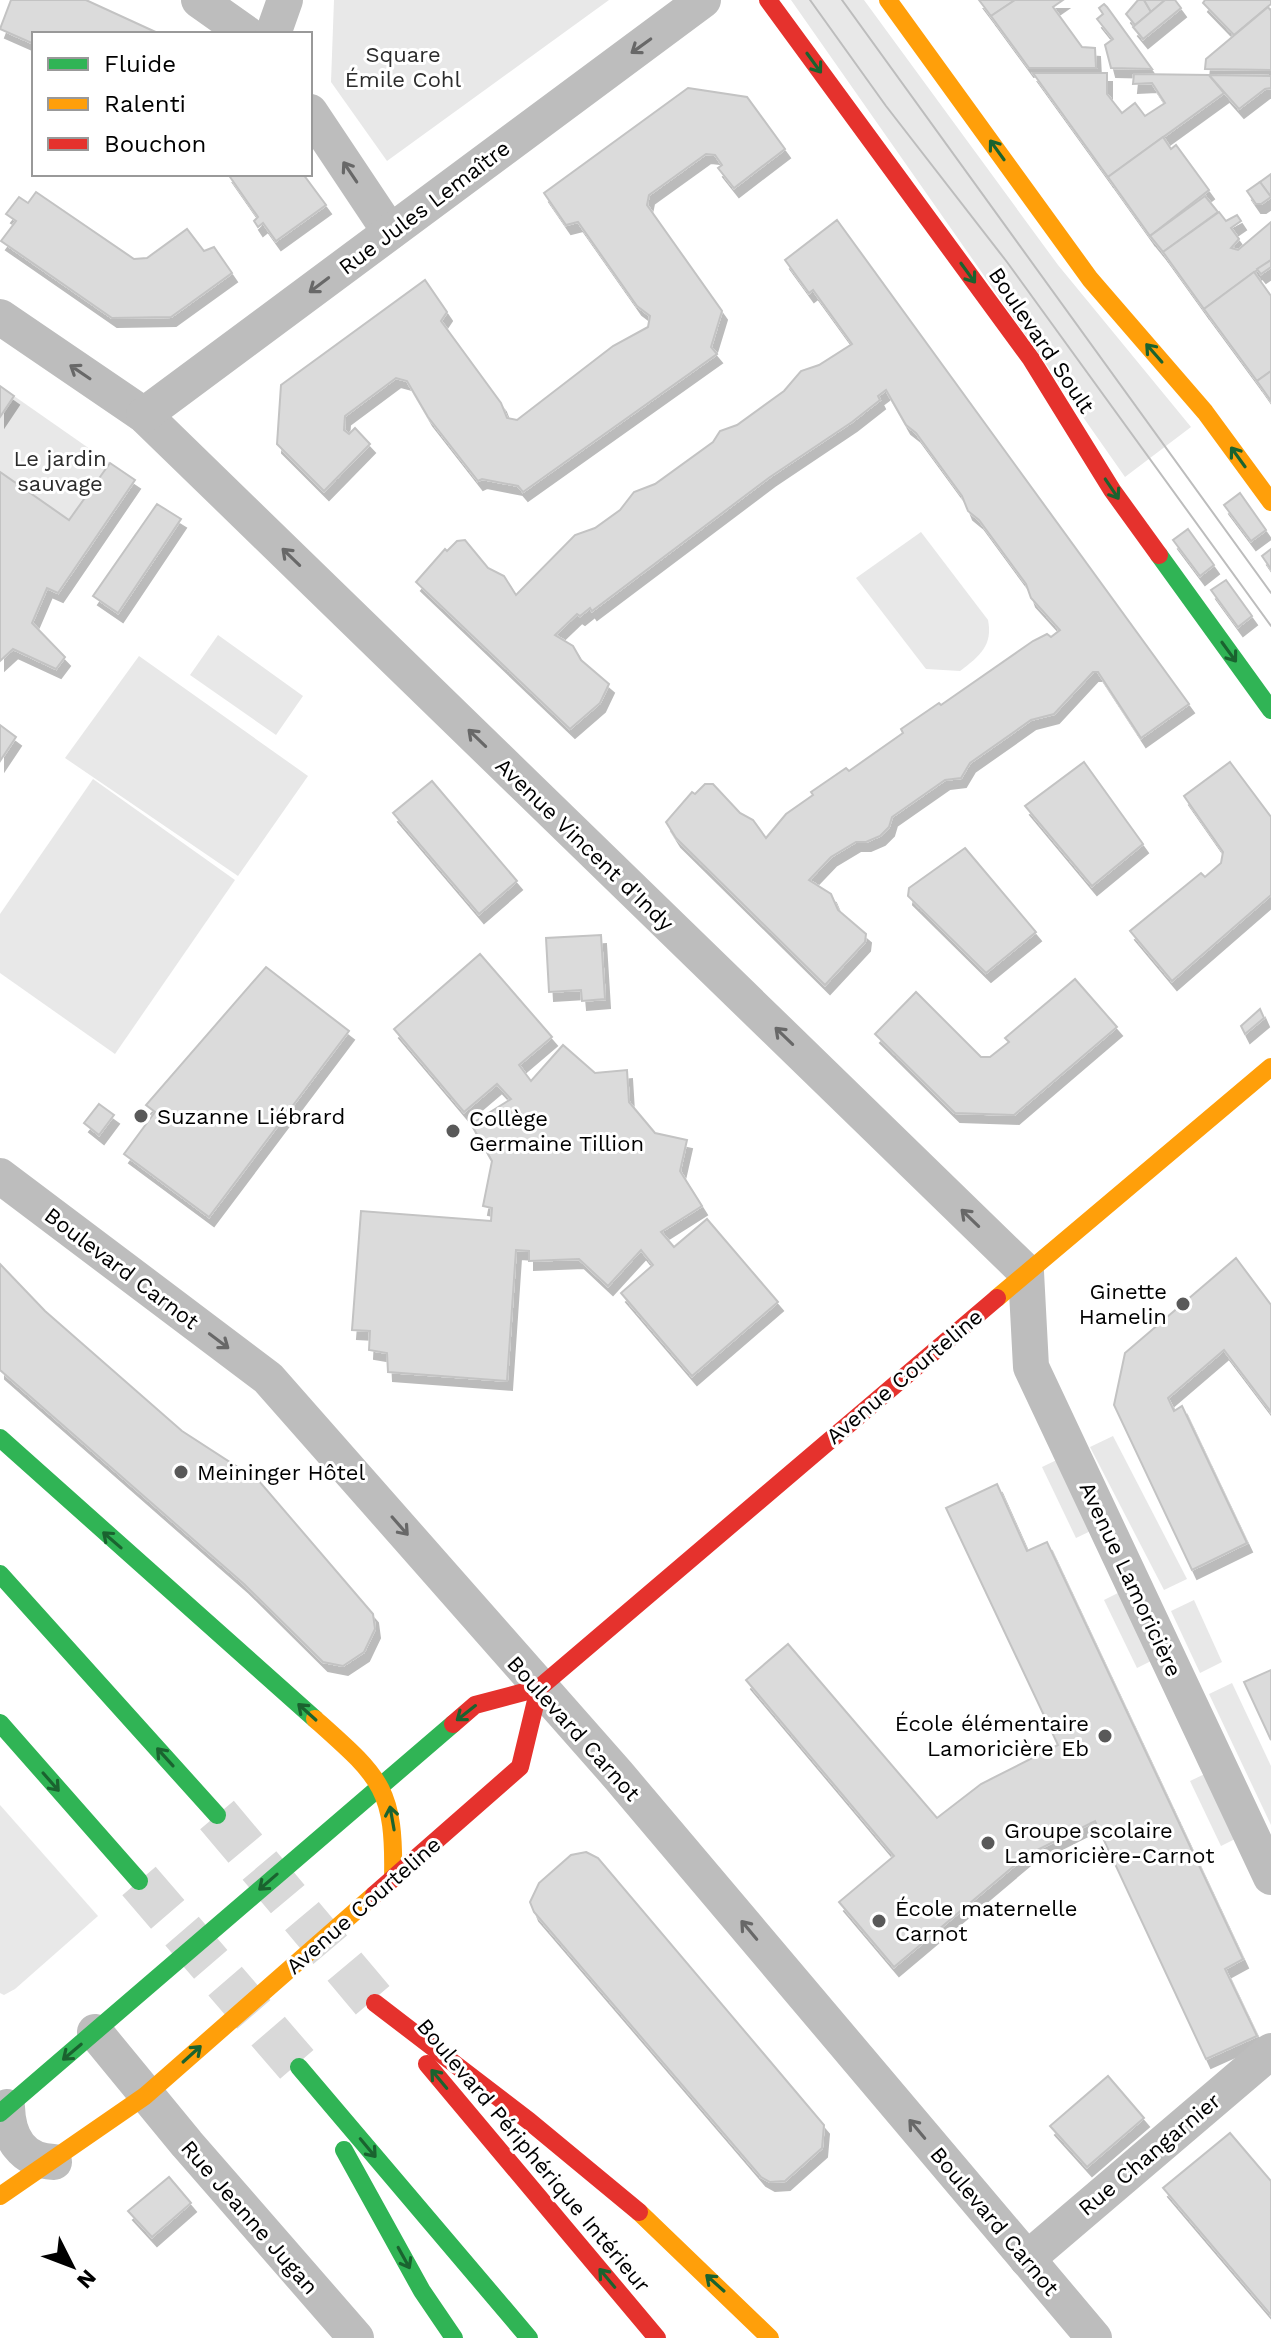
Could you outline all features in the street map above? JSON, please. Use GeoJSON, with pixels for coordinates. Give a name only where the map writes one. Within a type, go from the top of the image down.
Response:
{"type":"FeatureCollection","features":[{"type":"Feature","properties":{"kind":"main road","name":"Boulevard Soult"},"geometry":{"type":"LineString","coordinates":[[768,0],[1031,359],[1112,490],[1271,710]]}},
{"type":"Feature","properties":{"kind":"main road"},"geometry":{"type":"LineString","coordinates":[[888,0],[1090,279],[1205,412],[1271,502]]}},
{"type":"Feature","properties":{"kind":"main road","name":"Avenue Courteline"},"geometry":{"type":"LineString","coordinates":[[2,2107],[95,2032],[475,1705],[539,1688],[1271,1067]]}},
{"type":"Feature","properties":{"kind":"main road"},"geometry":{"type":"LineString","coordinates":[[0,1438],[338,1740],[382,1783],[394,1817],[393,1879]]}},
{"type":"Feature","properties":{"kind":"main road"},"geometry":{"type":"LineString","coordinates":[[0,1574],[217,1815]]}},
{"type":"Feature","properties":{"kind":"main road","name":"Avenue Courteline"},"geometry":{"type":"LineString","coordinates":[[0,2196],[54,2162],[145,2096],[520,1767],[539,1688]]}},
{"type":"Feature","properties":{"kind":"main road"},"geometry":{"type":"LineString","coordinates":[[0,1723],[139,1881]]}},
{"type":"Feature","properties":{"kind":"main road","name":"Boulevard Périphérique Intérieur"},"geometry":{"type":"LineString","coordinates":[[657,2338],[375,2003],[557,2141],[741,2306],[770,2338]]}},
{"type":"Feature","properties":{"kind":"main road"},"geometry":{"type":"LineString","coordinates":[[454,2338],[422,2291],[299,2067],[529,2338]]}},
{"type":"Feature","properties":{"kind":"street"},"geometry":{"type":"LineString","coordinates":[[199,0],[244,32]]}},
{"type":"Feature","properties":{"kind":"street"},"geometry":{"type":"LineString","coordinates":[[274,32],[285,0]]}},
{"type":"Feature","properties":{"kind":"street","name":"Rue Jules Lemaître"},"geometry":{"type":"LineString","coordinates":[[144,415],[703,0]]}},
{"type":"Feature","properties":{"kind":"street"},"geometry":{"type":"LineString","coordinates":[[312,115],[390,232]]}},
{"type":"Feature","properties":{"kind":"street","name":"Avenue Vincent d'Indy"},"geometry":{"type":"LineString","coordinates":[[0,317],[144,415],[1026,1272]]}},
{"type":"Feature","properties":{"kind":"street","name":"Boulevard Carnot"},"geometry":{"type":"LineString","coordinates":[[0,1176],[268,1378],[618,1775],[1094,2338]]}},
{"type":"Feature","properties":{"kind":"street","name":"Avenue Lamoricière"},"geometry":{"type":"LineString","coordinates":[[1026,1272],[1031,1367],[1271,1877]]}},
{"type":"Feature","properties":{"kind":"street"},"geometry":{"type":"LineString","coordinates":[[95,2032],[145,2096]]}},
{"type":"Feature","properties":{"kind":"street","name":"Rue Changarnier"},"geometry":{"type":"LineString","coordinates":[[1027,2259],[1271,2051]]}},
{"type":"Feature","properties":{"kind":"street","name":"Rue Jeanne Jugan"},"geometry":{"type":"LineString","coordinates":[[145,2096],[356,2338]]}},
{"type":"Feature","properties":{"kind":"street","name":"Avenue Courteline"},"geometry":{"type":"LineString","coordinates":[[2,2107],[7,2124],[26,2155],[36,2161],[54,2162]]}},
{"type":"Feature","properties":{"kind":"green space","name":"Square Émile Cohl"},"geometry":{"type":"Polygon","coordinates":[[[334,0],[609,0],[387,161],[331,82],[334,0]]]}},
{"type":"Feature","properties":{"kind":"green space"},"geometry":{"type":"Polygon","coordinates":[[[791,0],[864,0],[1058,265],[1191,427],[1125,477],[791,0]]]}},
{"type":"Feature","properties":{"kind":"green space","name":"Le jardin sauvage"},"geometry":{"type":"Polygon","coordinates":[[[14,396],[110,463],[69,520],[0,472],[0,417],[14,396]]]}},
{"type":"Feature","properties":{"kind":"green space"},"geometry":{"type":"Polygon","coordinates":[[[921,532],[988,620],[987,643],[974,660],[960,671],[926,669],[856,578],[921,532]]]}},
{"type":"Feature","properties":{"kind":"green space"},"geometry":{"type":"Polygon","coordinates":[[[218,635],[303,696],[276,735],[190,675],[218,635]]]}},
{"type":"Feature","properties":{"kind":"green space"},"geometry":{"type":"Polygon","coordinates":[[[139,656],[308,776],[238,876],[65,758],[139,656]]]}},
{"type":"Feature","properties":{"kind":"green space"},"geometry":{"type":"Polygon","coordinates":[[[93,779],[235,880],[115,1054],[0,973],[0,914],[93,779]]]}},
{"type":"Feature","properties":{"kind":"green space"},"geometry":{"type":"Polygon","coordinates":[[[1113,1436],[1187,1579],[1164,1590],[1090,1447],[1113,1436]]]}},
{"type":"Feature","properties":{"kind":"green space"},"geometry":{"type":"Polygon","coordinates":[[[1065,1456],[1099,1527],[1076,1538],[1042,1467],[1065,1456]]]}},
{"type":"Feature","properties":{"kind":"green space"},"geometry":{"type":"Polygon","coordinates":[[[1126,1589],[1159,1657],[1137,1668],[1104,1600],[1126,1589]]]}},
{"type":"Feature","properties":{"kind":"green space"},"geometry":{"type":"Polygon","coordinates":[[[1194,1600],[1222,1662],[1200,1673],[1171,1611],[1194,1600]]]}},
{"type":"Feature","properties":{"kind":"green space"},"geometry":{"type":"Polygon","coordinates":[[[1232,1683],[1271,1766],[1271,1825],[1209,1694],[1232,1683]]]}},
{"type":"Feature","properties":{"kind":"green space"},"geometry":{"type":"Polygon","coordinates":[[[1211,1771],[1241,1836],[1221,1846],[1190,1781],[1211,1771]]]}},
{"type":"Feature","properties":{"kind":"green space"},"geometry":{"type":"Polygon","coordinates":[[[0,1805],[98,1916],[15,1989],[4,1995],[0,1993],[0,1805]]]}},
{"type":"Feature","properties":{"kind":"building"},"geometry":{"type":"Polygon","coordinates":[[[11,0],[86,0],[156,32],[32,32],[32,43],[0,29],[11,0]]]}},
{"type":"Feature","properties":{"kind":"building"},"geometry":{"type":"Polygon","coordinates":[[[979,0],[1015,0],[991,16],[979,0]]]}},
{"type":"Feature","properties":{"kind":"building"},"geometry":{"type":"Polygon","coordinates":[[[1015,0],[1063,0],[1053,7],[1082,47],[1095,48],[1096,68],[1029,68],[991,16],[1015,0]]]}},
{"type":"Feature","properties":{"kind":"building"},"geometry":{"type":"Polygon","coordinates":[[[1138,0],[1144,0],[1151,12],[1135,25],[1126,14],[1138,0]]]}},
{"type":"Feature","properties":{"kind":"building"},"geometry":{"type":"Polygon","coordinates":[[[1144,0],[1165,0],[1151,12],[1144,0]]]}},
{"type":"Feature","properties":{"kind":"building"},"geometry":{"type":"Polygon","coordinates":[[[1165,0],[1175,0],[1181,8],[1143,39],[1133,27],[1165,0]]]}},
{"type":"Feature","properties":{"kind":"building"},"geometry":{"type":"Polygon","coordinates":[[[1205,0],[1271,0],[1271,4],[1234,35],[1203,3],[1205,0]]]}},
{"type":"Feature","properties":{"kind":"building"},"geometry":{"type":"Polygon","coordinates":[[[1104,4],[1152,69],[1111,68],[1105,45],[1113,39],[1097,19],[1103,14],[1099,8],[1104,4]]]}},
{"type":"Feature","properties":{"kind":"building"},"geometry":{"type":"Polygon","coordinates":[[[1268,7],[1271,11],[1271,70],[1205,69],[1206,59],[1268,7]]]}},
{"type":"Feature","properties":{"kind":"building"},"geometry":{"type":"Polygon","coordinates":[[[1033,73],[1107,73],[1107,94],[1122,113],[1135,103],[1145,116],[1165,103],[1152,83],[1133,84],[1134,74],[1209,75],[1224,93],[1108,177],[1033,73]]]}},
{"type":"Feature","properties":{"kind":"building"},"geometry":{"type":"Polygon","coordinates":[[[1209,75],[1271,76],[1271,88],[1265,89],[1239,109],[1209,75]]]}},
{"type":"Feature","properties":{"kind":"building"},"geometry":{"type":"Polygon","coordinates":[[[688,88],[747,97],[785,149],[734,188],[718,168],[722,165],[715,155],[706,154],[649,195],[647,205],[722,311],[711,347],[717,354],[523,492],[518,486],[482,479],[478,481],[428,417],[407,381],[396,378],[345,416],[344,430],[349,434],[355,428],[370,444],[324,491],[277,444],[281,385],[425,280],[447,312],[441,321],[501,403],[507,418],[517,420],[613,346],[648,327],[650,316],[637,306],[578,222],[566,225],[544,193],[688,88]]]}},
{"type":"Feature","properties":{"kind":"building"},"geometry":{"type":"Polygon","coordinates":[[[1163,137],[1171,149],[1176,145],[1209,190],[1150,236],[1108,177],[1163,137]]]}},
{"type":"Feature","properties":{"kind":"building"},"geometry":{"type":"Polygon","coordinates":[[[1271,174],[1271,197],[1260,182],[1271,174]]]}},
{"type":"Feature","properties":{"kind":"building"},"geometry":{"type":"Polygon","coordinates":[[[229,176],[304,176],[326,205],[276,241],[263,223],[258,227],[254,221],[258,217],[229,176]]]}},
{"type":"Feature","properties":{"kind":"building"},"geometry":{"type":"Polygon","coordinates":[[[1260,182],[1271,197],[1256,204],[1247,191],[1260,182]]]}},
{"type":"Feature","properties":{"kind":"building"},"geometry":{"type":"Polygon","coordinates":[[[36,192],[134,259],[147,258],[187,229],[204,251],[214,247],[232,273],[171,317],[112,318],[1,241],[16,221],[6,214],[19,197],[28,203],[36,192]]]}},
{"type":"Feature","properties":{"kind":"building"},"geometry":{"type":"Polygon","coordinates":[[[1205,196],[1218,212],[1163,252],[1150,236],[1205,196]]]}},
{"type":"Feature","properties":{"kind":"building"},"geometry":{"type":"Polygon","coordinates":[[[1219,212],[1226,221],[1237,215],[1241,221],[1231,228],[1239,239],[1231,248],[1238,250],[1271,222],[1271,260],[1204,309],[1163,252],[1219,212]]]}},
{"type":"Feature","properties":{"kind":"building"},"geometry":{"type":"Polygon","coordinates":[[[837,220],[1189,704],[1141,738],[1098,672],[1093,672],[1054,714],[1031,720],[970,763],[961,778],[945,780],[892,817],[889,827],[880,836],[866,842],[856,842],[831,857],[809,880],[831,894],[838,910],[866,934],[865,942],[825,985],[676,838],[666,822],[692,792],[695,794],[705,784],[713,784],[740,813],[753,820],[766,838],[786,814],[813,795],[811,792],[846,768],[849,771],[903,733],[901,729],[1033,641],[1047,634],[1051,637],[1060,630],[1031,598],[1026,584],[979,520],[968,511],[962,496],[916,433],[906,425],[886,390],[878,396],[880,400],[852,422],[770,477],[592,611],[590,608],[580,616],[577,614],[555,635],[573,646],[581,660],[609,684],[600,703],[570,729],[416,582],[445,549],[447,551],[457,541],[465,540],[488,568],[504,576],[516,595],[575,535],[595,528],[620,510],[634,492],[655,484],[713,442],[720,431],[737,425],[784,391],[801,371],[819,365],[852,344],[813,290],[809,293],[785,260],[837,220]]]}},
{"type":"Feature","properties":{"kind":"building"},"geometry":{"type":"Polygon","coordinates":[[[1271,260],[1271,267],[1261,274],[1257,269],[1271,260]]]}},
{"type":"Feature","properties":{"kind":"building"},"geometry":{"type":"Polygon","coordinates":[[[1254,272],[1271,296],[1271,371],[1257,381],[1204,309],[1254,272]]]}},
{"type":"Feature","properties":{"kind":"building"},"geometry":{"type":"Polygon","coordinates":[[[1271,371],[1271,401],[1257,381],[1271,371]]]}},
{"type":"Feature","properties":{"kind":"building"},"geometry":{"type":"Polygon","coordinates":[[[0,386],[14,396],[0,417],[0,386]]]}},
{"type":"Feature","properties":{"kind":"building"},"geometry":{"type":"Polygon","coordinates":[[[110,463],[135,480],[58,593],[47,588],[32,623],[65,657],[56,669],[13,649],[0,661],[0,472],[69,520],[110,463]]]}},
{"type":"Feature","properties":{"kind":"building"},"geometry":{"type":"Polygon","coordinates":[[[1240,493],[1266,530],[1251,541],[1224,505],[1240,493]]]}},
{"type":"Feature","properties":{"kind":"building"},"geometry":{"type":"Polygon","coordinates":[[[157,504],[181,519],[118,613],[93,596],[157,504]]]}},
{"type":"Feature","properties":{"kind":"building"},"geometry":{"type":"Polygon","coordinates":[[[1188,529],[1214,565],[1200,576],[1173,540],[1188,529]]]}},
{"type":"Feature","properties":{"kind":"building"},"geometry":{"type":"Polygon","coordinates":[[[1271,549],[1271,569],[1262,556],[1271,549]]]}},
{"type":"Feature","properties":{"kind":"building"},"geometry":{"type":"Polygon","coordinates":[[[1226,580],[1252,616],[1238,627],[1211,590],[1226,580]]]}},
{"type":"Feature","properties":{"kind":"building"},"geometry":{"type":"Polygon","coordinates":[[[0,725],[16,737],[0,761],[0,725]]]}},
{"type":"Feature","properties":{"kind":"building"},"geometry":{"type":"Polygon","coordinates":[[[1084,762],[1143,844],[1092,886],[1025,806],[1084,762]]]}},
{"type":"Feature","properties":{"kind":"building"},"geometry":{"type":"Polygon","coordinates":[[[1230,762],[1271,817],[1271,895],[1172,981],[1130,931],[1201,873],[1205,877],[1221,863],[1223,852],[1184,796],[1230,762]]]}},
{"type":"Feature","properties":{"kind":"building"},"geometry":{"type":"Polygon","coordinates":[[[432,781],[517,881],[479,914],[393,813],[432,781]]]}},
{"type":"Feature","properties":{"kind":"building"},"geometry":{"type":"Polygon","coordinates":[[[965,848],[1036,932],[986,973],[908,896],[909,888],[965,848]]]}},
{"type":"Feature","properties":{"kind":"building"},"geometry":{"type":"Polygon","coordinates":[[[601,935],[605,999],[582,1001],[581,990],[549,992],[546,938],[601,935]]]}},
{"type":"Feature","properties":{"kind":"building"},"geometry":{"type":"Polygon","coordinates":[[[480,954],[552,1037],[519,1065],[531,1081],[563,1045],[595,1073],[627,1070],[629,1102],[655,1133],[687,1140],[680,1171],[702,1206],[661,1232],[674,1247],[707,1219],[778,1302],[692,1376],[621,1293],[653,1265],[641,1250],[608,1286],[579,1259],[529,1261],[529,1251],[516,1250],[507,1381],[388,1372],[387,1353],[369,1350],[370,1331],[352,1330],[361,1211],[491,1221],[492,1208],[483,1206],[492,1161],[471,1124],[511,1099],[497,1084],[464,1112],[394,1029],[480,954]]]}},
{"type":"Feature","properties":{"kind":"building"},"geometry":{"type":"Polygon","coordinates":[[[266,967],[349,1031],[209,1217],[124,1154],[155,1112],[146,1105],[266,967]]]}},
{"type":"Feature","properties":{"kind":"building"},"geometry":{"type":"Polygon","coordinates":[[[1075,979],[1117,1027],[1014,1115],[955,1113],[875,1034],[916,992],[981,1057],[990,1057],[1009,1042],[1005,1038],[1075,979]]]}},
{"type":"Feature","properties":{"kind":"building"},"geometry":{"type":"Polygon","coordinates":[[[1260,1009],[1264,1018],[1245,1034],[1241,1026],[1260,1009]]]}},
{"type":"Feature","properties":{"kind":"building"},"geometry":{"type":"Polygon","coordinates":[[[99,1104],[114,1115],[99,1135],[84,1123],[99,1104]]]}},
{"type":"Feature","properties":{"kind":"building"},"geometry":{"type":"Polygon","coordinates":[[[1236,1258],[1271,1305],[1271,1412],[1224,1350],[1168,1398],[1174,1411],[1182,1406],[1247,1543],[1192,1570],[1114,1405],[1125,1353],[1236,1258]]]}},
{"type":"Feature","properties":{"kind":"building","name":"Meininger Hôtel"},"geometry":{"type":"Polygon","coordinates":[[[0,1264],[45,1311],[182,1431],[259,1481],[373,1614],[375,1629],[364,1652],[343,1666],[323,1662],[244,1584],[0,1370],[0,1264]]]}},
{"type":"Feature","properties":{"kind":"building"},"geometry":{"type":"Polygon","coordinates":[[[997,1484],[1027,1551],[1047,1542],[1243,1959],[1225,1969],[1257,2036],[1206,2059],[1095,1821],[1027,1855],[894,1967],[839,1902],[894,1856],[746,1680],[788,1644],[937,1818],[981,1784],[1058,1745],[946,1508],[997,1484]]]}},
{"type":"Feature","properties":{"kind":"building"},"geometry":{"type":"Polygon","coordinates":[[[1271,1670],[1271,1740],[1244,1682],[1271,1670]]]}},
{"type":"Feature","properties":{"kind":"building"},"geometry":{"type":"Polygon","coordinates":[[[586,1852],[598,1858],[824,2125],[822,2148],[785,2181],[770,2182],[761,2177],[534,1912],[530,1902],[539,1883],[571,1855],[586,1852]]]}},
{"type":"Feature","properties":{"kind":"building"},"geometry":{"type":"Polygon","coordinates":[[[1108,2076],[1144,2118],[1087,2167],[1050,2126],[1108,2076]]]}},
{"type":"Feature","properties":{"kind":"building"},"geometry":{"type":"Polygon","coordinates":[[[1230,2133],[1271,2181],[1271,2315],[1163,2188],[1230,2133]]]}},
{"type":"Feature","properties":{"kind":"building"},"geometry":{"type":"Polygon","coordinates":[[[169,2177],[191,2203],[152,2237],[128,2211],[169,2177]]]}},
{"type":"Feature","properties":{"kind":"tunnel"},"geometry":{"type":"LineString","coordinates":[[217,1815],[375,2003]]}},
{"type":"Feature","properties":{"kind":"tunnel"},"geometry":{"type":"LineString","coordinates":[[139,1881],[299,2067]]}},
{"type":"Feature","properties":{"kind":"tram line"},"geometry":{"type":"LineString","coordinates":[[810,0],[886,106],[1007,262],[1271,626]]}},
{"type":"Feature","properties":{"kind":"tram line"},"geometry":{"type":"LineString","coordinates":[[842,0],[1271,593]]}},
{"type":"Feature","properties":{"kind":"traffic: fast"},"geometry":{"type":"LineString","coordinates":[[1159,555],[1271,710]]}},
{"type":"Feature","properties":{"kind":"traffic: fast"},"geometry":{"type":"LineString","coordinates":[[0,1438],[315,1719]]}},
{"type":"Feature","properties":{"kind":"traffic: fast"},"geometry":{"type":"LineString","coordinates":[[0,1574],[217,1815]]}},
{"type":"Feature","properties":{"kind":"traffic: fast"},"geometry":{"type":"LineString","coordinates":[[0,1723],[139,1881]]}},
{"type":"Feature","properties":{"kind":"traffic: fast"},"geometry":{"type":"LineString","coordinates":[[0,2113],[453,1724]]}},
{"type":"Feature","properties":{"kind":"traffic: fast"},"geometry":{"type":"LineString","coordinates":[[299,2067],[529,2338]]}},
{"type":"Feature","properties":{"kind":"traffic: fast"},"geometry":{"type":"LineString","coordinates":[[344,2150],[422,2291],[454,2338]]}},
{"type":"Feature","properties":{"kind":"traffic: slow"},"geometry":{"type":"LineString","coordinates":[[888,0],[1090,279],[1205,412],[1271,502]]}},
{"type":"Feature","properties":{"kind":"traffic: slow"},"geometry":{"type":"LineString","coordinates":[[997,1298],[1271,1067]]}},
{"type":"Feature","properties":{"kind":"traffic: slow"},"geometry":{"type":"LineString","coordinates":[[315,1719],[355,1756],[380,1787],[391,1824],[393,1879]]}},
{"type":"Feature","properties":{"kind":"traffic: slow"},"geometry":{"type":"LineString","coordinates":[[0,2196],[145,2096],[374,1895]]}},
{"type":"Feature","properties":{"kind":"traffic: slow"},"geometry":{"type":"LineString","coordinates":[[639,2212],[770,2338]]}},
{"type":"Feature","properties":{"kind":"traffic: jam"},"geometry":{"type":"LineString","coordinates":[[768,0],[1031,359],[1112,490],[1159,555]]}},
{"type":"Feature","properties":{"kind":"traffic: jam"},"geometry":{"type":"LineString","coordinates":[[453,1724],[475,1705],[539,1688],[997,1298]]}},
{"type":"Feature","properties":{"kind":"traffic: jam"},"geometry":{"type":"LineString","coordinates":[[374,1895],[520,1767],[539,1688]]}},
{"type":"Feature","properties":{"kind":"traffic: jam"},"geometry":{"type":"LineString","coordinates":[[375,2003],[529,2121],[639,2212]]}},
{"type":"Feature","properties":{"kind":"traffic: jam"},"geometry":{"type":"LineString","coordinates":[[427,2064],[657,2338]]}},
{"type":"Feature","properties":{"kind":"place","name":"Suzanne Liébrard"},"geometry":{"type":"Point","coordinates":[141,1116]}},
{"type":"Feature","properties":{"kind":"place","name":"Collège Germaine Tillion"},"geometry":{"type":"Point","coordinates":[453,1131]}},
{"type":"Feature","properties":{"kind":"place","name":"Ginette Hamelin"},"geometry":{"type":"Point","coordinates":[1183,1304]}},
{"type":"Feature","properties":{"kind":"place","name":"Meininger Hôtel"},"geometry":{"type":"Point","coordinates":[181,1472]}},
{"type":"Feature","properties":{"kind":"place","name":"École élémentaire Lamoricière Eb"},"geometry":{"type":"Point","coordinates":[1105,1736]}},
{"type":"Feature","properties":{"kind":"place","name":"Groupe scolaire Lamoricière-Carnot"},"geometry":{"type":"Point","coordinates":[988,1843]}},
{"type":"Feature","properties":{"kind":"place","name":"École maternelle Carnot"},"geometry":{"type":"Point","coordinates":[879,1921]}}]}
